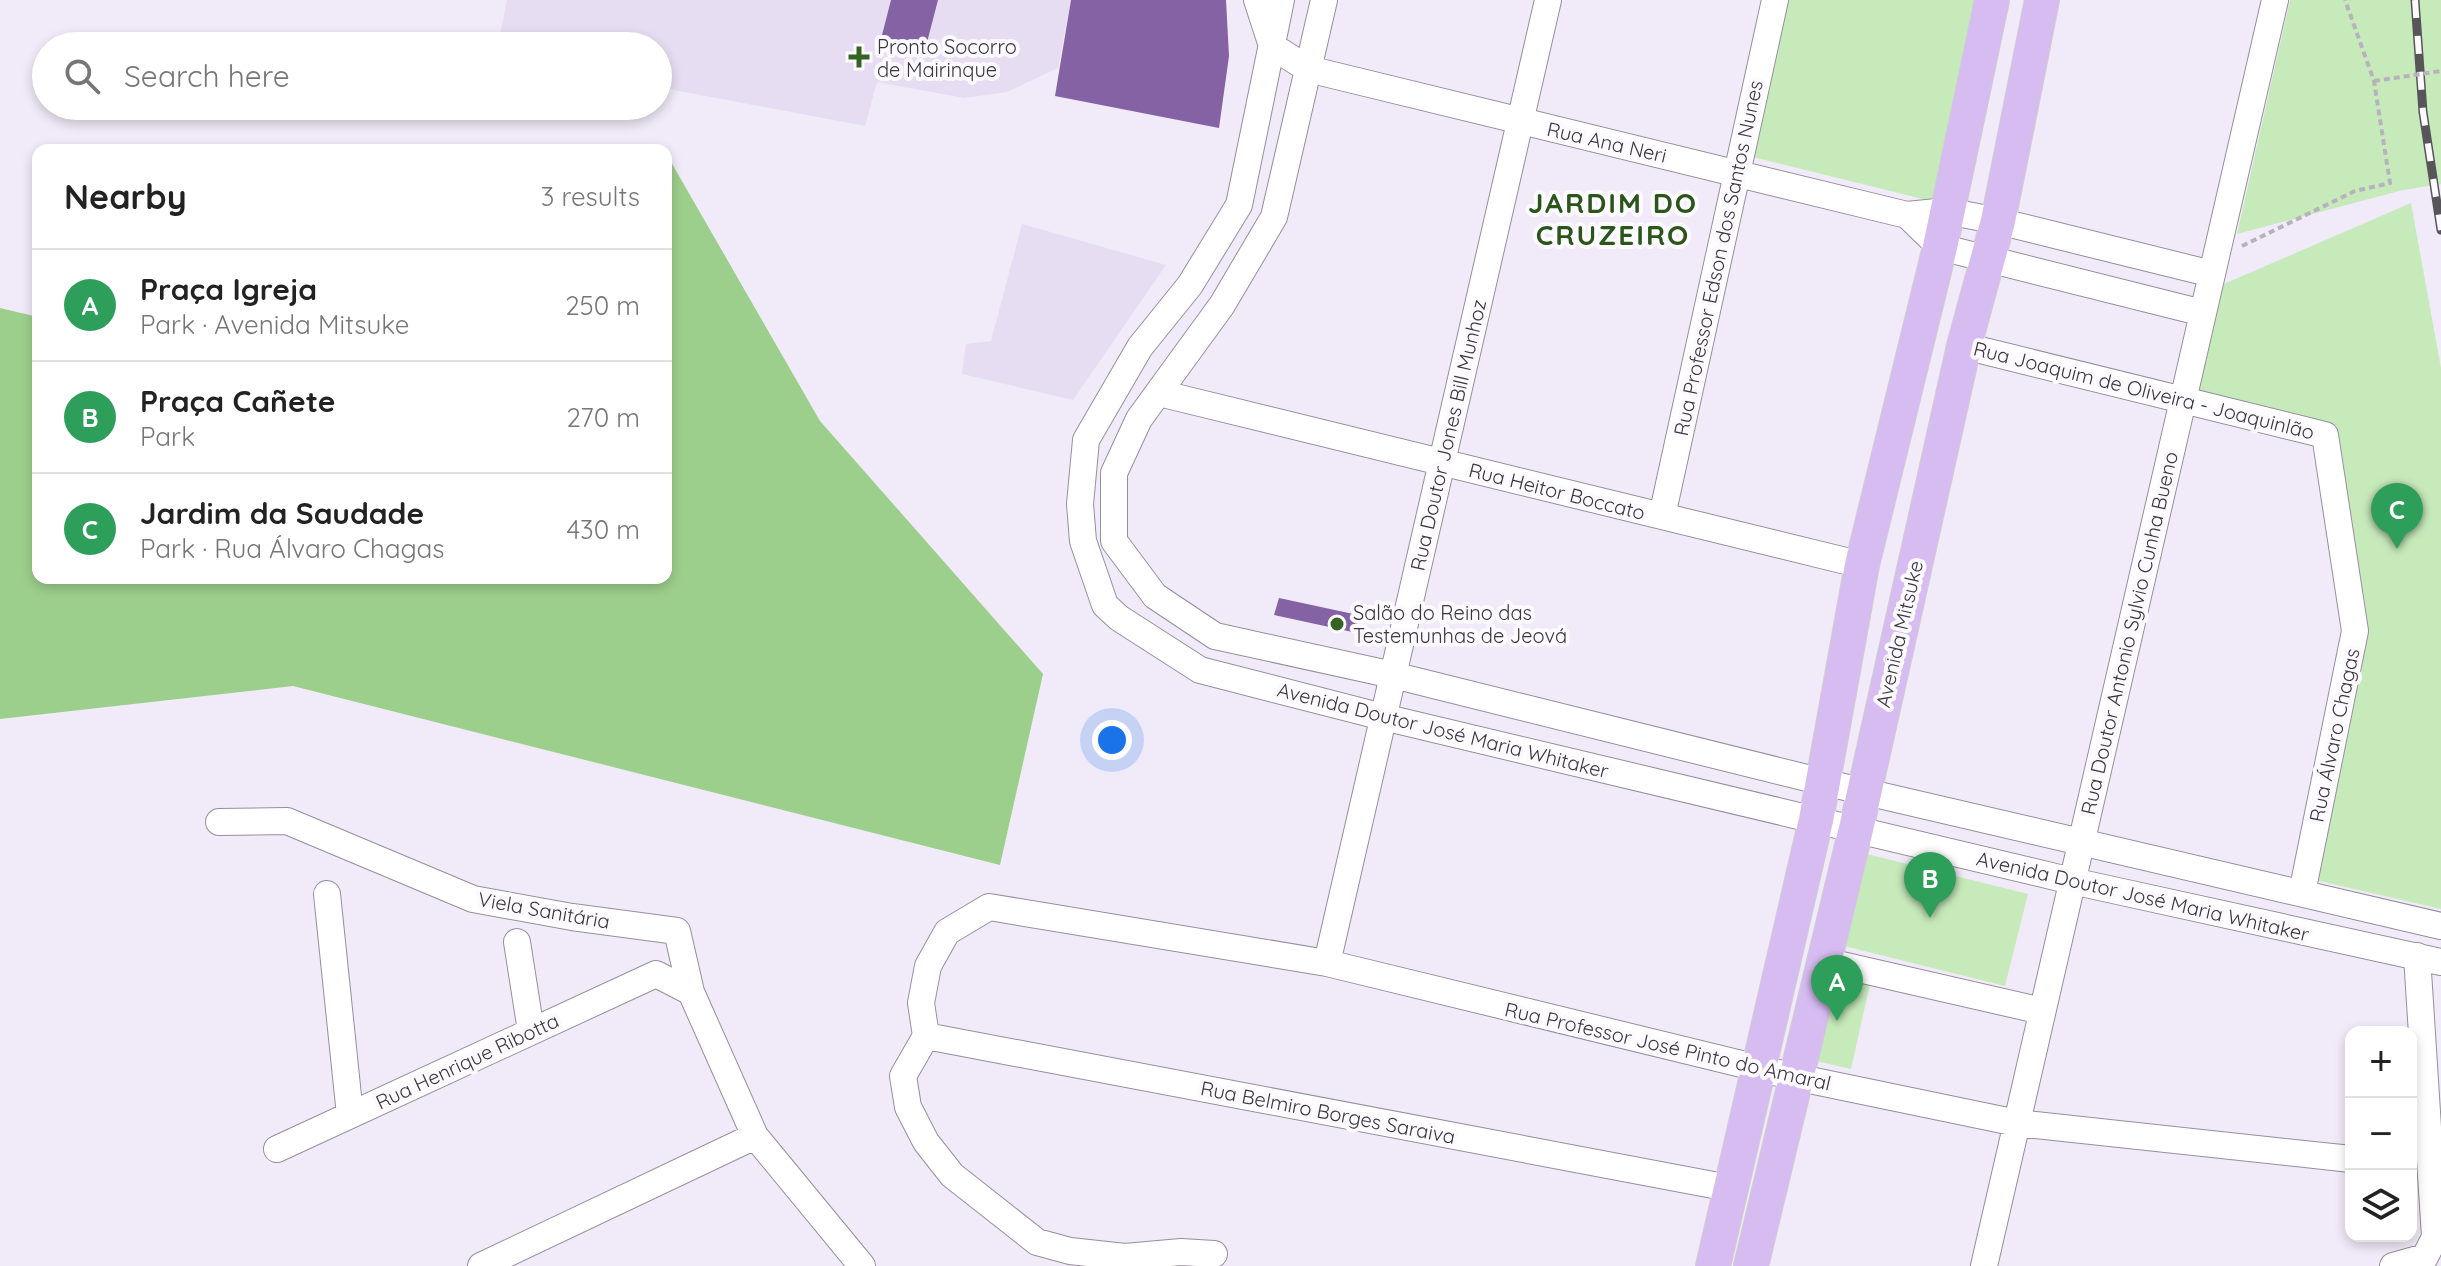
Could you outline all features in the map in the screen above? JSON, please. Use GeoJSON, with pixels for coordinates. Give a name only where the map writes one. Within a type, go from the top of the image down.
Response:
{"type":"FeatureCollection","features":[{"type":"Feature","properties":{"kind":"main road"},"geometry":{"type":"LineString","coordinates":[[1713,1266],[1816,820],[1862,565],[1940,247],[1992,0]]}},
{"type":"Feature","properties":{"kind":"main road","name":"Avenida Mitsuke"},"geometry":{"type":"LineString","coordinates":[[1751,1266],[1856,829],[1964,346],[1998,221],[2042,0]]}},
{"type":"Feature","properties":{"kind":"main road"},"geometry":{"type":"LineString","coordinates":[[1732,1177],[1772,1176]]}},
{"type":"Feature","properties":{"kind":"street"},"geometry":{"type":"LineString","coordinates":[[1257,0],[1272,46]]}},
{"type":"Feature","properties":{"kind":"street","name":"Avenida Doutor José Maria Whitaker"},"geometry":{"type":"LineString","coordinates":[[1281,0],[1239,205],[1190,285],[1140,347],[1086,440],[1080,504],[1083,541],[1105,605],[1119,618],[1200,670],[1383,717],[2072,881],[2429,959]]}},
{"type":"Feature","properties":{"kind":"street","name":"Avenida Doutor José Maria Whitaker"},"geometry":{"type":"LineString","coordinates":[[1324,0],[1274,217],[1222,305],[1139,419],[1114,473],[1114,541],[1155,596],[1215,636],[1393,675],[1823,782],[2441,926]]}},
{"type":"Feature","properties":{"kind":"street","name":"Rua Doutor Jones Bill Munhoz"},"geometry":{"type":"LineString","coordinates":[[1327,963],[1548,0]]}},
{"type":"Feature","properties":{"kind":"street","name":"Rua Professor Edson dos Santos Nunes"},"geometry":{"type":"LineString","coordinates":[[1662,516],[1775,0]]}},
{"type":"Feature","properties":{"kind":"street","name":"Rua Doutor Antonio Sylvio Cunha Bueno"},"geometry":{"type":"LineString","coordinates":[[1984,1266],[2275,0]]}},
{"type":"Feature","properties":{"kind":"street","name":"Rua Ana Neri"},"geometry":{"type":"LineString","coordinates":[[1272,46],[1308,69],[1907,215],[1947,211],[2213,267]]}},
{"type":"Feature","properties":{"kind":"street","name":"Rua Ana Neri"},"geometry":{"type":"LineString","coordinates":[[1907,215],[1940,247],[2203,313]]}},
{"type":"Feature","properties":{"kind":"street","name":"Rua Joaquim de Oliveira - Joaquinlão"},"geometry":{"type":"LineString","coordinates":[[1964,346],[2325,435]]}},
{"type":"Feature","properties":{"kind":"street","name":"Rua Heitor Boccato"},"geometry":{"type":"LineString","coordinates":[[1159,393],[1862,565]]}},
{"type":"Feature","properties":{"kind":"street","name":"Rua Álvaro Chagas"},"geometry":{"type":"LineString","coordinates":[[2302,893],[2355,631],[2325,435]]}},
{"type":"Feature","properties":{"kind":"street","name":"Viela Sanitária"},"geometry":{"type":"LineString","coordinates":[[219,822],[287,821],[473,899],[572,917],[677,931],[691,992]]}},
{"type":"Feature","properties":{"kind":"street"},"geometry":{"type":"LineString","coordinates":[[327,894],[350,1115]]}},
{"type":"Feature","properties":{"kind":"street","name":"Rua Professor José Pinto do Amaral"},"geometry":{"type":"LineString","coordinates":[[926,1036],[921,1003],[928,966],[947,932],[989,907],[1327,963],[1795,1077],[2017,1123],[2345,1158]]}},
{"type":"Feature","properties":{"kind":"street"},"geometry":{"type":"LineString","coordinates":[[517,942],[531,1031]]}},
{"type":"Feature","properties":{"kind":"street"},"geometry":{"type":"LineString","coordinates":[[2393,1266],[2425,1257],[2435,1237],[2420,1167],[2429,959]]}},
{"type":"Feature","properties":{"kind":"street"},"geometry":{"type":"LineString","coordinates":[[1824,961],[2042,1011]]}},
{"type":"Feature","properties":{"kind":"street","name":"Rua Henrique Ribotta"},"geometry":{"type":"LineString","coordinates":[[277,1149],[656,974],[691,992]]}},
{"type":"Feature","properties":{"kind":"street"},"geometry":{"type":"LineString","coordinates":[[691,992],[755,1136],[862,1266]]}},
{"type":"Feature","properties":{"kind":"street"},"geometry":{"type":"LineString","coordinates":[[926,1036],[903,1076],[908,1107],[926,1142],[952,1175],[1037,1242],[1070,1251],[1125,1257],[1181,1252],[1214,1254]]}},
{"type":"Feature","properties":{"kind":"street","name":"Rua Belmiro Borges Saraiva"},"geometry":{"type":"LineString","coordinates":[[926,1036],[1732,1177]]}},
{"type":"Feature","properties":{"kind":"street"},"geometry":{"type":"LineString","coordinates":[[481,1266],[755,1136]]}},
{"type":"Feature","properties":{"kind":"path"},"geometry":{"type":"LineString","coordinates":[[2213,267],[2355,191],[2390,183],[2374,81],[2345,0]]}},
{"type":"Feature","properties":{"kind":"path"},"geometry":{"type":"LineString","coordinates":[[2374,81],[2441,71]]}},
{"type":"Feature","properties":{"kind":"shaded area","name":"Pronto Socorro de Mairinque"},"geometry":{"type":"Polygon","coordinates":[[[507,0],[1071,0],[1058,68],[1007,92],[964,98],[877,82],[865,126],[672,90],[672,32],[501,32],[507,0]]]}},
{"type":"Feature","properties":{"kind":"shaded area"},"geometry":{"type":"Polygon","coordinates":[[[1022,224],[1166,265],[1073,400],[962,374],[966,344],[991,341],[1022,224]]]}},
{"type":"Feature","properties":{"kind":"green space"},"geometry":{"type":"Polygon","coordinates":[[[1785,0],[1980,0],[1939,203],[1753,157],[1785,0]]]}},
{"type":"Feature","properties":{"kind":"green space"},"geometry":{"type":"Polygon","coordinates":[[[2290,0],[2441,0],[2441,184],[2403,190],[2237,234],[2290,0]]]}},
{"type":"Feature","properties":{"kind":"green space"},"geometry":{"type":"Polygon","coordinates":[[[672,164],[820,421],[1043,674],[1000,865],[293,686],[0,719],[0,308],[32,316],[32,584],[672,584],[672,164]]]}},
{"type":"Feature","properties":{"kind":"green space"},"geometry":{"type":"Polygon","coordinates":[[[2411,203],[2441,368],[2441,909],[2315,880],[2365,623],[2328,427],[2191,394],[2224,284],[2411,203]]]}},
{"type":"Feature","properties":{"kind":"green space"},"geometry":{"type":"Polygon","coordinates":[[[1855,851],[2028,894],[2005,986],[1832,943],[1855,851]]]}},
{"type":"Feature","properties":{"kind":"green space"},"geometry":{"type":"Polygon","coordinates":[[[1823,973],[1870,984],[1851,1069],[1803,1058],[1823,973]]]}},
{"type":"Feature","properties":{"kind":"building"},"geometry":{"type":"Polygon","coordinates":[[[891,0],[938,0],[924,54],[880,43],[891,0]]]}},
{"type":"Feature","properties":{"kind":"building"},"geometry":{"type":"Polygon","coordinates":[[[1071,0],[1226,0],[1229,56],[1219,128],[1055,96],[1071,0]]]}},
{"type":"Feature","properties":{"kind":"building","name":"Salão do Reino das Testemunhas de Jeová"},"geometry":{"type":"Polygon","coordinates":[[[1279,598],[1358,615],[1357,633],[1274,615],[1279,598]]]}},
{"type":"Feature","properties":{"kind":"railway"},"geometry":{"type":"LineString","coordinates":[[2415,0],[2423,112],[2441,230]]}},
{"type":"Feature","properties":{"kind":"place","name":"Pronto Socorro de Mairinque"},"geometry":{"type":"Point","coordinates":[859,57]}},
{"type":"Feature","properties":{"kind":"place","name":"Jardim da Saudade"},"geometry":{"type":"Point","coordinates":[2397,549]}},
{"type":"Feature","properties":{"kind":"place","name":"Salão do Reino das Testemunhas de Jeová"},"geometry":{"type":"Point","coordinates":[1337,624]}},
{"type":"Feature","properties":{"kind":"place","name":"Praça Cañete"},"geometry":{"type":"Point","coordinates":[1930,918]}},
{"type":"Feature","properties":{"kind":"place","name":"Praça Igreja"},"geometry":{"type":"Point","coordinates":[1837,1021]}},
{"type":"Feature","properties":{"kind":"district","name":"JARDIM DO CRUZEIRO"},"geometry":{"type":"Point","coordinates":[1613,218]}}]}
